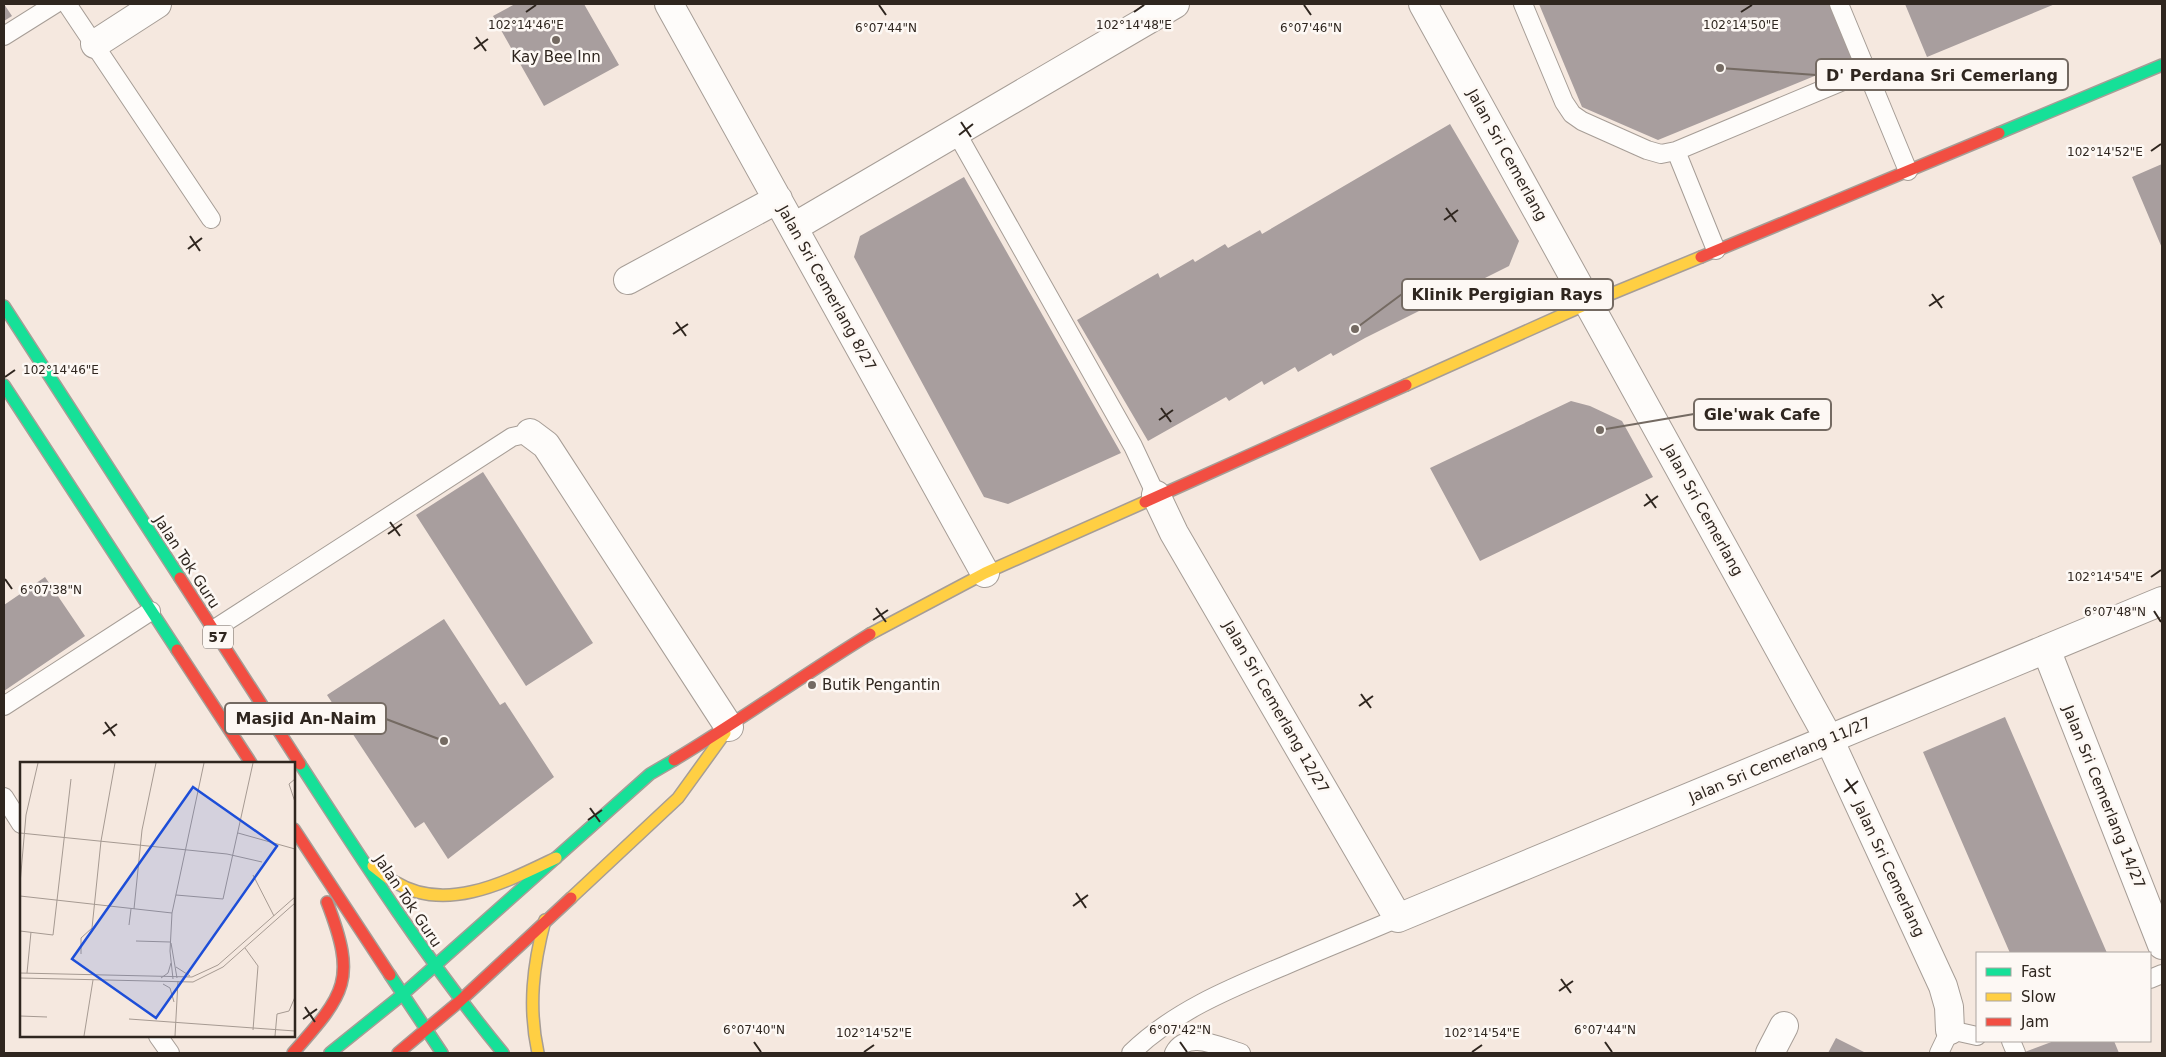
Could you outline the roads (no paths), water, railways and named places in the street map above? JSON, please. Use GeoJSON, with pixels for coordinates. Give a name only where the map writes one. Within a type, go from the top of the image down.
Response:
{"type":"FeatureCollection","features":[{"type":"Feature","properties":{"kind":"main road"},"geometry":{"type":"LineString","coordinates":[[330,1053],[402,995],[650,774],[729,727],[800,677],[888,623],[985,573],[1589,303],[2162,66]]}},
{"type":"Feature","properties":{"kind":"main road","name":"Jalan Tok Guru"},"geometry":{"type":"LineString","coordinates":[[4,306],[355,850],[434,966],[503,1053]]}},
{"type":"Feature","properties":{"kind":"main road"},"geometry":{"type":"LineString","coordinates":[[4,385],[250,762]]}},
{"type":"Feature","properties":{"kind":"main road"},"geometry":{"type":"LineString","coordinates":[[398,1053],[426,1032],[678,798],[729,727]]}},
{"type":"Feature","properties":{"kind":"main road"},"geometry":{"type":"LineString","coordinates":[[297,834],[426,1032],[442,1053]]}},
{"type":"Feature","properties":{"kind":"main road"},"geometry":{"type":"LineString","coordinates":[[294,1053],[337,1001],[343,982],[345,956],[340,932],[297,834]]}},
{"type":"Feature","properties":{"kind":"main road"},"geometry":{"type":"LineString","coordinates":[[355,850],[379,872],[401,886],[425,893],[450,896],[474,893],[498,885],[556,858]]}},
{"type":"Feature","properties":{"kind":"main road"},"geometry":{"type":"LineString","coordinates":[[538,1053],[532,1026],[530,1000],[533,966],[545,920]]}},
{"type":"Feature","properties":{"kind":"street"},"geometry":{"type":"LineString","coordinates":[[95,44],[157,4]]}},
{"type":"Feature","properties":{"kind":"street","name":"Jalan Sri Cemerlang 8/27"},"geometry":{"type":"LineString","coordinates":[[669,4],[985,573]]}},
{"type":"Feature","properties":{"kind":"street"},"geometry":{"type":"LineString","coordinates":[[794,228],[1176,4]]}},
{"type":"Feature","properties":{"kind":"street","name":"Jalan Sri Cemerlang"},"geometry":{"type":"LineString","coordinates":[[1423,4],[1830,740],[1943,986],[1950,1007],[1944,1042]]}},
{"type":"Feature","properties":{"kind":"street"},"geometry":{"type":"LineString","coordinates":[[628,280],[778,200]]}},
{"type":"Feature","properties":{"kind":"street"},"geometry":{"type":"LineString","coordinates":[[530,433],[546,445],[729,727]]}},
{"type":"Feature","properties":{"kind":"street","name":"Jalan Sri Cemerlang 12/27"},"geometry":{"type":"LineString","coordinates":[[1156,495],[1174,533],[1398,918]]}},
{"type":"Feature","properties":{"kind":"street","name":"Jalan Sri Cemerlang 11/27"},"geometry":{"type":"LineString","coordinates":[[1398,918],[2162,601]]}},
{"type":"Feature","properties":{"kind":"street","name":"Jalan Sri Cemerlang 14/27"},"geometry":{"type":"LineString","coordinates":[[2046,649],[2162,945]]}},
{"type":"Feature","properties":{"kind":"street"},"geometry":{"type":"LineString","coordinates":[[1770,1053],[1784,1026]]}},
{"type":"Feature","properties":{"kind":"lane"},"geometry":{"type":"LineString","coordinates":[[4,36],[56,4]]}},
{"type":"Feature","properties":{"kind":"lane"},"geometry":{"type":"LineString","coordinates":[[67,4],[211,219]]}},
{"type":"Feature","properties":{"kind":"lane"},"geometry":{"type":"LineString","coordinates":[[1523,4],[1564,102],[1572,114],[1582,121],[1647,150],[1661,154],[1676,151],[1867,71]]}},
{"type":"Feature","properties":{"kind":"lane"},"geometry":{"type":"LineString","coordinates":[[1839,4],[1908,171]]}},
{"type":"Feature","properties":{"kind":"lane"},"geometry":{"type":"LineString","coordinates":[[956,132],[1133,446],[1156,495]]}},
{"type":"Feature","properties":{"kind":"lane"},"geometry":{"type":"LineString","coordinates":[[1676,151],[1716,250]]}},
{"type":"Feature","properties":{"kind":"lane"},"geometry":{"type":"LineString","coordinates":[[214,630],[512,437],[530,433]]}},
{"type":"Feature","properties":{"kind":"lane"},"geometry":{"type":"LineString","coordinates":[[4,706],[151,611]]}},
{"type":"Feature","properties":{"kind":"lane"},"geometry":{"type":"LineString","coordinates":[[4,797],[20,822]]}},
{"type":"Feature","properties":{"kind":"lane"},"geometry":{"type":"LineString","coordinates":[[1131,1053],[1171,1020],[1204,1003],[1246,982],[1398,918]]}},
{"type":"Feature","properties":{"kind":"lane"},"geometry":{"type":"LineString","coordinates":[[1944,1042],[1976,1036]]}},
{"type":"Feature","properties":{"kind":"lane"},"geometry":{"type":"LineString","coordinates":[[159,1037],[170,1053]]}},
{"type":"Feature","properties":{"kind":"lane"},"geometry":{"type":"LineString","coordinates":[[1174,1053],[1184,1042],[1194,1040],[1240,1053]]}},
{"type":"Feature","properties":{"kind":"place","name":"Kay Bee Inn"},"geometry":{"type":"Point","coordinates":[556,40]}},
{"type":"Feature","properties":{"kind":"place","name":"D' Perdana Sri Cemerlang"},"geometry":{"type":"Point","coordinates":[1720,68]}},
{"type":"Feature","properties":{"kind":"place","name":"Klinik Pergigian Rays"},"geometry":{"type":"Point","coordinates":[1355,329]}},
{"type":"Feature","properties":{"kind":"place","name":"Gle'wak Cafe"},"geometry":{"type":"Point","coordinates":[1600,430]}},
{"type":"Feature","properties":{"kind":"place","name":"Butik Pengantin"},"geometry":{"type":"Point","coordinates":[812,685]}},
{"type":"Feature","properties":{"kind":"place","name":"Masjid An-Naim"},"geometry":{"type":"Point","coordinates":[444,741]}}]}
